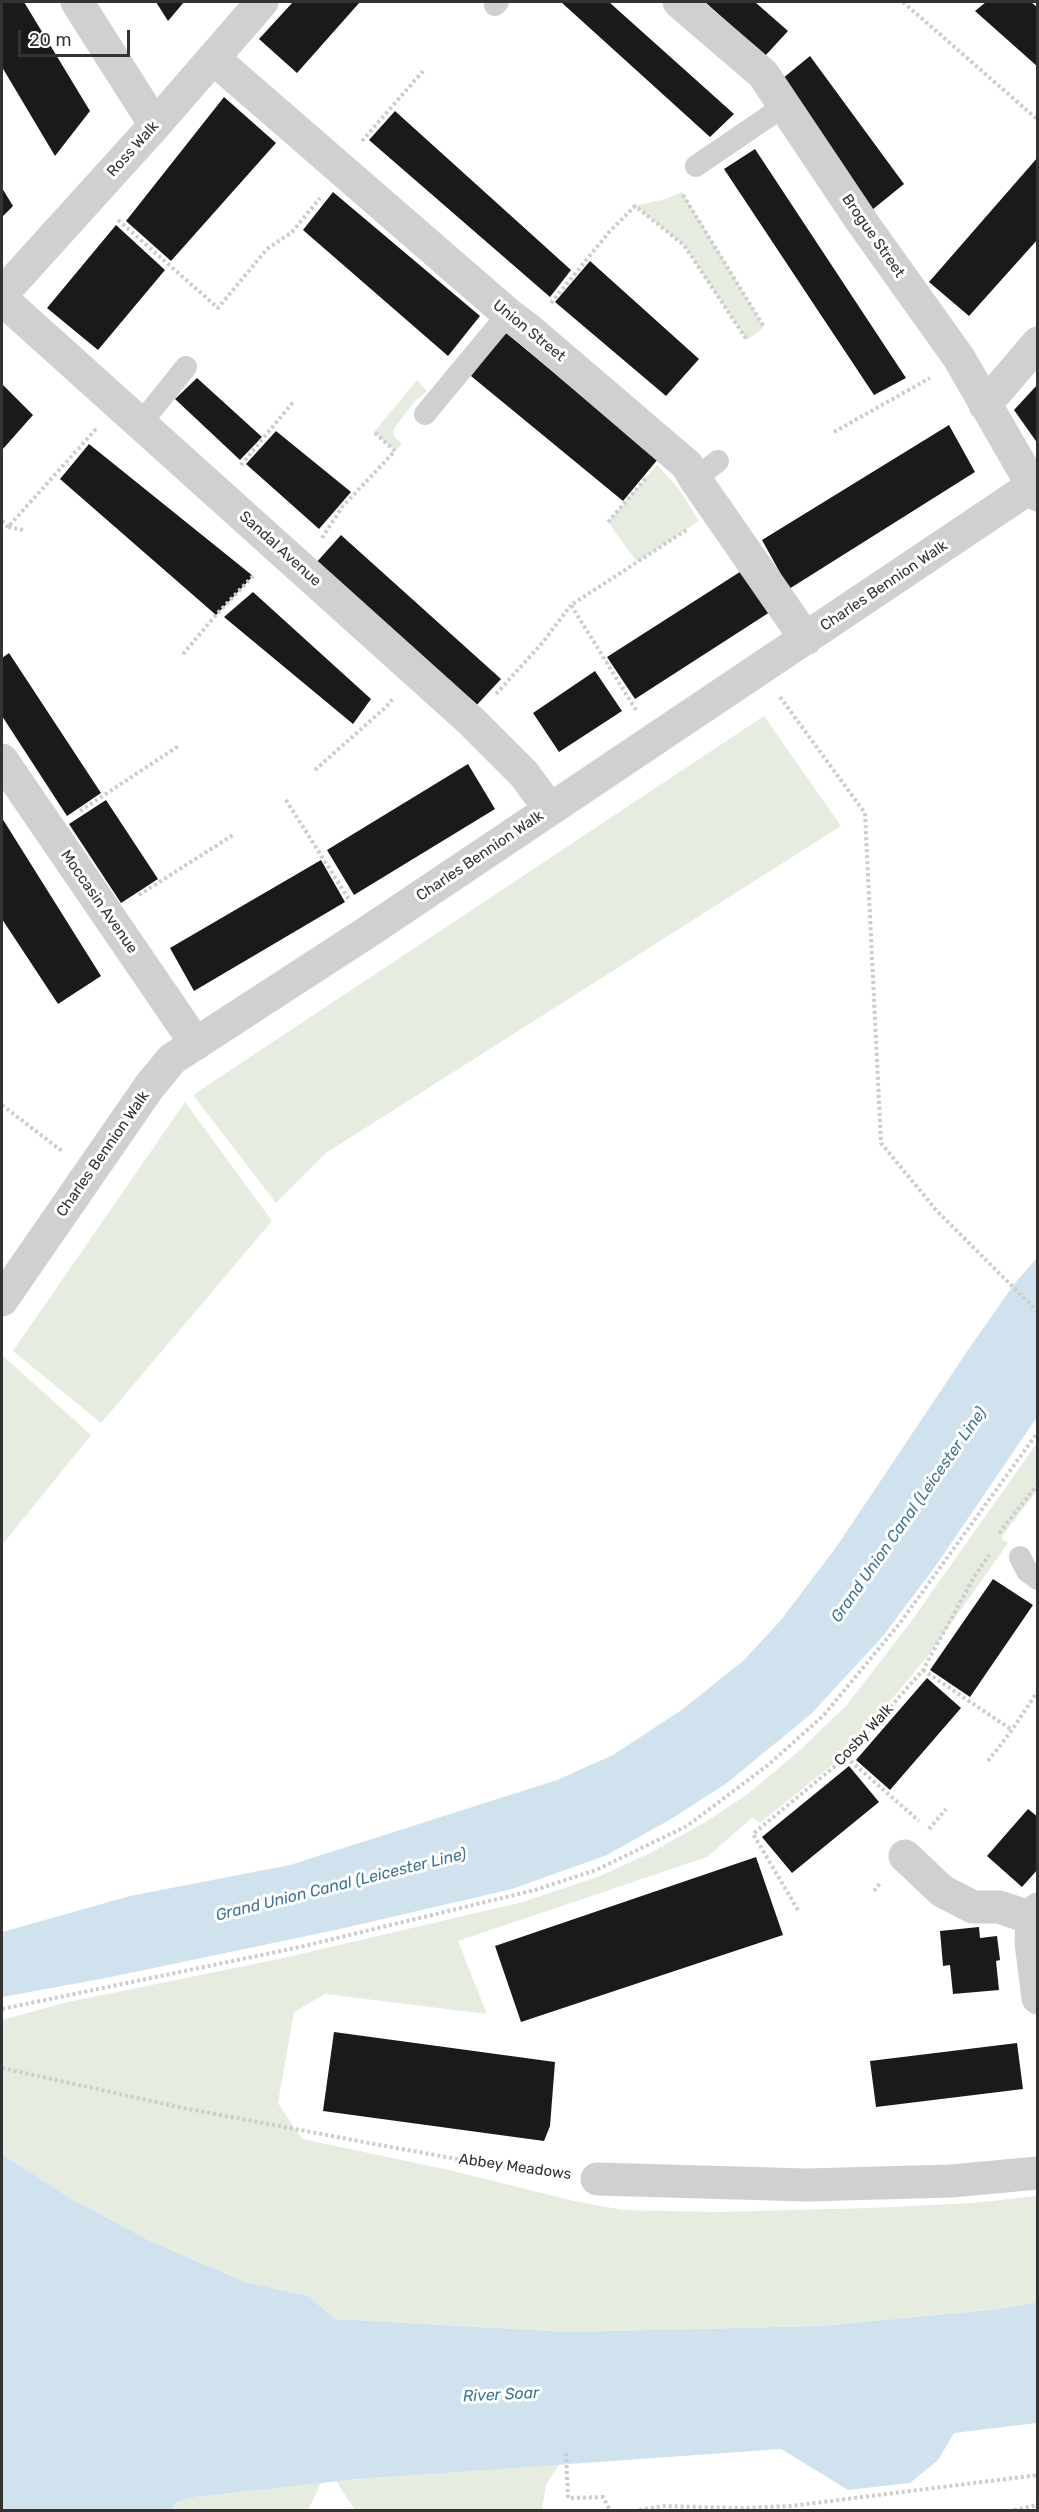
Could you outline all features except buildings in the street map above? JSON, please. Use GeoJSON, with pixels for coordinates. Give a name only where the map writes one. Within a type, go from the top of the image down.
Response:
{"type":"FeatureCollection","features":[{"type":"Feature","properties":{"kind":"street"},"geometry":{"type":"LineString","coordinates":[[77,2],[155,125]]}},
{"type":"Feature","properties":{"kind":"street","name":"Ross Walk"},"geometry":{"type":"LineString","coordinates":[[2,294],[155,125],[262,2]]}},
{"type":"Feature","properties":{"kind":"street","name":"Brogue Street"},"geometry":{"type":"LineString","coordinates":[[679,2],[763,74],[862,222],[959,358],[1035,491]]}},
{"type":"Feature","properties":{"kind":"street","name":"Union Street"},"geometry":{"type":"LineString","coordinates":[[213,58],[687,465],[707,470],[716,510],[806,639]]}},
{"type":"Feature","properties":{"kind":"street","name":"Sandal Avenue"},"geometry":{"type":"LineString","coordinates":[[2,299],[471,721],[524,774],[549,808]]}},
{"type":"Feature","properties":{"kind":"street"},"geometry":{"type":"LineString","coordinates":[[985,405],[1038,343]]}},
{"type":"Feature","properties":{"kind":"street","name":"Charles Bennion Walk"},"geometry":{"type":"LineString","coordinates":[[2,1300],[159,1073],[172,1059],[369,931],[759,669],[1035,491]]}},
{"type":"Feature","properties":{"kind":"street","name":"Moccasin Avenue"},"geometry":{"type":"LineString","coordinates":[[2,760],[196,1044]]}},
{"type":"Feature","properties":{"kind":"street"},"geometry":{"type":"LineString","coordinates":[[905,1856],[942,1891],[973,1907],[1035,1913],[1033,1971],[1038,1998]]}},
{"type":"Feature","properties":{"kind":"street"},"geometry":{"type":"LineString","coordinates":[[597,2179],[807,2185],[951,2181],[1038,2173]]}},
{"type":"Feature","properties":{"kind":"lane"},"geometry":{"type":"LineString","coordinates":[[696,166],[784,106]]}},
{"type":"Feature","properties":{"kind":"lane"},"geometry":{"type":"LineString","coordinates":[[425,414],[518,322]]}},
{"type":"Feature","properties":{"kind":"lane"},"geometry":{"type":"LineString","coordinates":[[130,413],[186,367]]}},
{"type":"Feature","properties":{"kind":"lane"},"geometry":{"type":"LineString","coordinates":[[1020,1557],[1027,1571],[1038,1579]]}},
{"type":"Feature","properties":{"kind":"path"},"geometry":{"type":"LineString","coordinates":[[903,2],[1038,120]]}},
{"type":"Feature","properties":{"kind":"path"},"geometry":{"type":"LineString","coordinates":[[110,213],[218,308],[267,249],[292,232],[341,168],[423,71]]}},
{"type":"Feature","properties":{"kind":"path"},"geometry":{"type":"LineString","coordinates":[[682,192],[764,327]]}},
{"type":"Feature","properties":{"kind":"path"},"geometry":{"type":"LineString","coordinates":[[518,322],[635,206],[684,245],[747,340]]}},
{"type":"Feature","properties":{"kind":"path"},"geometry":{"type":"LineString","coordinates":[[834,432],[881,407],[959,358]]}},
{"type":"Feature","properties":{"kind":"path"},"geometry":{"type":"LineString","coordinates":[[218,494],[294,400]]}},
{"type":"Feature","properties":{"kind":"path"},"geometry":{"type":"LineString","coordinates":[[8,526],[130,413]]}},
{"type":"Feature","properties":{"kind":"path"},"geometry":{"type":"LineString","coordinates":[[301,569],[342,507],[395,451],[374,432]]}},
{"type":"Feature","properties":{"kind":"path"},"geometry":{"type":"LineString","coordinates":[[608,522],[670,450]]}},
{"type":"Feature","properties":{"kind":"path"},"geometry":{"type":"LineString","coordinates":[[471,721],[543,642],[571,605],[716,510]]}},
{"type":"Feature","properties":{"kind":"path"},"geometry":{"type":"LineString","coordinates":[[2,521],[8,526],[23,530]]}},
{"type":"Feature","properties":{"kind":"path"},"geometry":{"type":"LineString","coordinates":[[183,654],[277,546]]}},
{"type":"Feature","properties":{"kind":"path"},"geometry":{"type":"LineString","coordinates":[[571,605],[655,739]]}},
{"type":"Feature","properties":{"kind":"path"},"geometry":{"type":"LineString","coordinates":[[759,669],[865,813],[882,1143],[936,1210],[1038,1312]]}},
{"type":"Feature","properties":{"kind":"path"},"geometry":{"type":"LineString","coordinates":[[315,770],[386,707],[416,670]]}},
{"type":"Feature","properties":{"kind":"path"},"geometry":{"type":"LineString","coordinates":[[49,831],[180,745]]}},
{"type":"Feature","properties":{"kind":"path"},"geometry":{"type":"LineString","coordinates":[[286,800],[369,931]]}},
{"type":"Feature","properties":{"kind":"path"},"geometry":{"type":"LineString","coordinates":[[108,915],[233,835]]}},
{"type":"Feature","properties":{"kind":"path"},"geometry":{"type":"LineString","coordinates":[[2,1105],[90,1172]]}},
{"type":"Feature","properties":{"kind":"path"},"geometry":{"type":"LineString","coordinates":[[2,2008],[300,1947],[534,1890],[596,1870],[687,1826],[768,1765],[824,1715],[900,1623],[1038,1432]]}},
{"type":"Feature","properties":{"kind":"path","name":"Cosby Walk"},"geometry":{"type":"LineString","coordinates":[[798,1910],[753,1834],[846,1757],[923,1670],[974,1577],[999,1542],[994,1539],[1038,1484]]}},
{"type":"Feature","properties":{"kind":"path"},"geometry":{"type":"LineString","coordinates":[[999,1542],[1020,1557]]}},
{"type":"Feature","properties":{"kind":"path"},"geometry":{"type":"LineString","coordinates":[[923,1670],[1012,1730]]}},
{"type":"Feature","properties":{"kind":"path"},"geometry":{"type":"LineString","coordinates":[[988,1761],[1038,1691]]}},
{"type":"Feature","properties":{"kind":"path"},"geometry":{"type":"LineString","coordinates":[[928,1829],[946,1809]]}},
{"type":"Feature","properties":{"kind":"path","name":"Abbey Meadows"},"geometry":{"type":"LineString","coordinates":[[2,2068],[183,2108],[369,2143],[484,2164],[597,2179]]}},
{"type":"Feature","properties":{"kind":"path"},"geometry":{"type":"LineString","coordinates":[[566,2453],[568,2499],[603,2497],[610,2511]]}},
{"type":"Feature","properties":{"kind":"path"},"geometry":{"type":"LineString","coordinates":[[639,2511],[662,2506],[743,2508],[791,2506],[1038,2475]]}},
{"type":"Feature","properties":{"kind":"path"},"geometry":{"type":"LineString","coordinates":[[1014,2511],[1038,2505]]}},
{"type":"Feature","properties":{"kind":"shaded area"},"geometry":{"type":"Polygon","coordinates":[[[682,192],[764,327],[747,340],[684,245],[635,206],[665,199],[682,192]]]}},
{"type":"Feature","properties":{"kind":"shaded area"},"geometry":{"type":"Polygon","coordinates":[[[417,380],[427,391],[415,401],[395,427],[393,435],[402,444],[395,451],[374,432],[417,380]]]}},
{"type":"Feature","properties":{"kind":"shaded area"},"geometry":{"type":"Polygon","coordinates":[[[657,465],[678,488],[699,521],[637,562],[608,522],[657,465]]]}},
{"type":"Feature","properties":{"kind":"shaded area"},"geometry":{"type":"Polygon","coordinates":[[[764,716],[841,826],[326,1153],[276,1203],[193,1095],[764,716]]]}},
{"type":"Feature","properties":{"kind":"shaded area"},"geometry":{"type":"Polygon","coordinates":[[[185,1102],[272,1221],[101,1423],[13,1351],[185,1102]]]}},
{"type":"Feature","properties":{"kind":"shaded area"},"geometry":{"type":"Polygon","coordinates":[[[3,1356],[91,1435],[2,1545],[2,1358],[3,1356]]]}},
{"type":"Feature","properties":{"kind":"shaded area"},"geometry":{"type":"Polygon","coordinates":[[[1037,1443],[1037,1490],[1001,1538],[1008,1543],[931,1652],[848,1752],[760,1823],[753,1817],[707,1857],[458,1941],[487,2014],[325,1994],[294,2012],[278,2103],[302,2139],[623,2210],[718,2212],[870,2208],[973,2203],[1037,2196],[1037,2302],[999,2309],[821,2326],[569,2332],[335,2319],[308,2296],[245,2282],[150,2241],[70,2198],[2,2154],[2,2020],[68,2002],[279,1959],[523,1902],[600,1876],[652,1852],[709,1820],[749,1793],[800,1750],[846,1706],[910,1623],[1037,1443]]]}},
{"type":"Feature","properties":{"kind":"shaded area"},"geometry":{"type":"Polygon","coordinates":[[[560,2463],[546,2485],[542,2510],[355,2510],[336,2481],[560,2463]]]}},
{"type":"Feature","properties":{"kind":"shaded area"},"geometry":{"type":"Polygon","coordinates":[[[321,2483],[308,2510],[171,2510],[177,2502],[194,2497],[321,2483]]]}},
{"type":"Feature","properties":{"kind":"water","name":"Grand Union Canal (Leicester Line)"},"geometry":{"type":"Polygon","coordinates":[[[1037,1258],[1037,1417],[937,1564],[884,1635],[812,1713],[727,1783],[671,1819],[607,1855],[512,1889],[340,1929],[106,1978],[2,1997],[2,1932],[130,1896],[290,1865],[557,1780],[613,1755],[683,1709],[744,1660],[781,1620],[837,1546],[1015,1283],[1037,1258]]]}},
{"type":"Feature","properties":{"kind":"water","name":"River Soar"},"geometry":{"type":"Polygon","coordinates":[[[2,2154],[70,2198],[150,2241],[245,2282],[308,2296],[335,2319],[569,2332],[821,2326],[999,2309],[1037,2302],[1037,2423],[954,2433],[938,2460],[910,2483],[848,2490],[781,2449],[358,2479],[194,2497],[177,2502],[171,2510],[2,2510],[2,2154]]]}}]}
